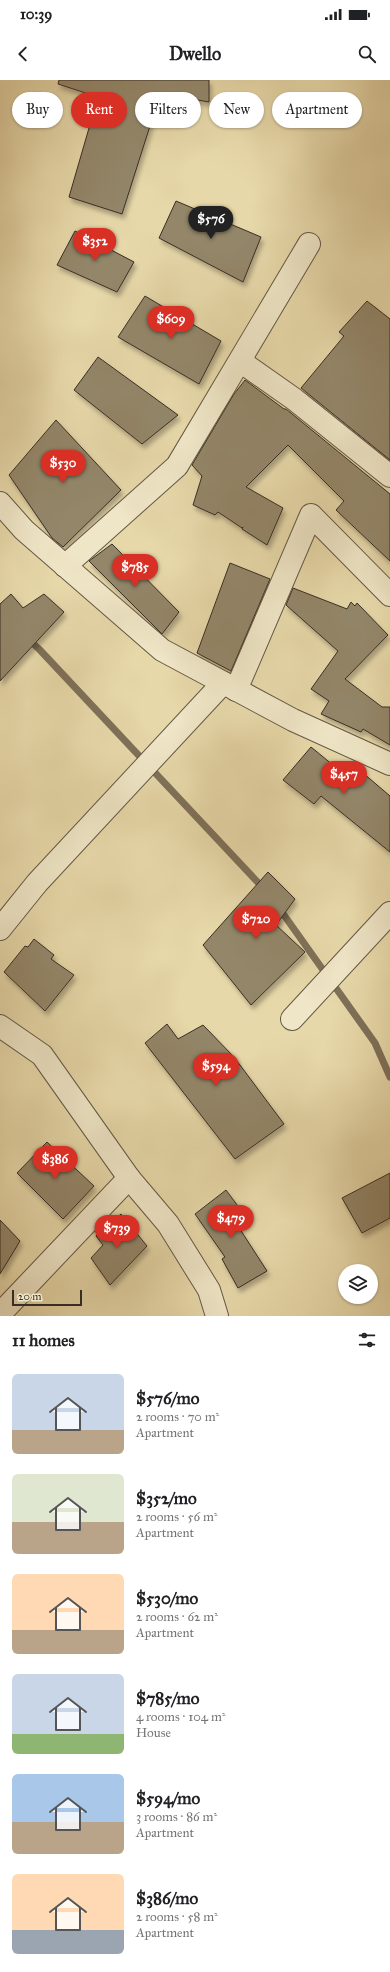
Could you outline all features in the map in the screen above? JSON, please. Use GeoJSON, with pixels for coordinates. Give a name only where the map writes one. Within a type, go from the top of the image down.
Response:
{"type":"FeatureCollection","features":[{"type":"Feature","properties":{"kind":"street"},"geometry":{"type":"LineString","coordinates":[[65,566],[177,466],[309,244]]}},
{"type":"Feature","properties":{"kind":"street"},"geometry":{"type":"LineString","coordinates":[[240,361],[294,399],[390,476]]}},
{"type":"Feature","properties":{"kind":"street"},"geometry":{"type":"LineString","coordinates":[[0,502],[24,530],[162,650],[293,720],[390,764]]}},
{"type":"Feature","properties":{"kind":"street"},"geometry":{"type":"LineString","coordinates":[[0,930],[37,883],[229,687],[311,516],[390,595]]}},
{"type":"Feature","properties":{"kind":"street"},"geometry":{"type":"LineString","coordinates":[[292,1019],[390,913]]}},
{"type":"Feature","properties":{"kind":"street"},"geometry":{"type":"LineString","coordinates":[[0,1026],[42,1055],[129,1178],[168,1224],[208,1290],[217,1316]]}},
{"type":"Feature","properties":{"kind":"street"},"geometry":{"type":"LineString","coordinates":[[0,1314],[129,1178]]}},
{"type":"Feature","properties":{"kind":"building"},"geometry":{"type":"Polygon","coordinates":[[[59,80],[209,80],[209,102],[201,101],[201,92],[135,92],[135,128],[149,128],[122,214],[69,197],[89,128],[127,128],[127,92],[83,92],[58,84],[59,80]]]}},
{"type":"Feature","properties":{"kind":"building"},"geometry":{"type":"Polygon","coordinates":[[[176,201],[261,237],[243,282],[159,238],[176,201]]]}},
{"type":"Feature","properties":{"kind":"building"},"geometry":{"type":"Polygon","coordinates":[[[75,231],[134,262],[117,292],[57,265],[75,231]]]}},
{"type":"Feature","properties":{"kind":"building"},"geometry":{"type":"Polygon","coordinates":[[[145,296],[221,341],[199,384],[118,337],[145,296]]]}},
{"type":"Feature","properties":{"kind":"building"},"geometry":{"type":"Polygon","coordinates":[[[367,301],[390,319],[390,460],[301,388],[344,336],[339,332],[367,301]]]}},
{"type":"Feature","properties":{"kind":"building"},"geometry":{"type":"Polygon","coordinates":[[[98,357],[178,415],[142,444],[74,390],[98,357]]]}},
{"type":"Feature","properties":{"kind":"building"},"geometry":{"type":"Polygon","coordinates":[[[245,380],[286,409],[390,494],[390,561],[336,510],[344,501],[288,445],[246,487],[283,508],[267,545],[242,529],[243,527],[242,528],[218,512],[215,515],[193,505],[202,476],[192,465],[234,394],[245,380]]]}},
{"type":"Feature","properties":{"kind":"building"},"geometry":{"type":"Polygon","coordinates":[[[56,420],[121,490],[63,547],[52,538],[9,475],[56,420]]]}},
{"type":"Feature","properties":{"kind":"building"},"geometry":{"type":"Polygon","coordinates":[[[112,544],[179,612],[162,634],[89,561],[112,544]]]}},
{"type":"Feature","properties":{"kind":"building"},"geometry":{"type":"Polygon","coordinates":[[[230,563],[270,579],[231,671],[197,653],[230,563]]]}},
{"type":"Feature","properties":{"kind":"building"},"geometry":{"type":"Polygon","coordinates":[[[293,588],[347,609],[351,602],[355,606],[357,603],[388,635],[345,679],[382,707],[390,707],[390,745],[363,729],[361,732],[321,714],[329,701],[311,689],[338,651],[286,605],[293,588]]]}},
{"type":"Feature","properties":{"kind":"building"},"geometry":{"type":"Polygon","coordinates":[[[11,594],[23,608],[44,594],[64,612],[0,681],[0,604],[11,594]]]}},
{"type":"Feature","properties":{"kind":"building"},"geometry":{"type":"Polygon","coordinates":[[[311,747],[355,783],[363,773],[390,796],[390,852],[321,796],[314,804],[283,780],[311,747]]]}},
{"type":"Feature","properties":{"kind":"building"},"geometry":{"type":"Polygon","coordinates":[[[268,872],[295,899],[276,925],[305,952],[251,1005],[203,945],[268,872]]]}},
{"type":"Feature","properties":{"kind":"building"},"geometry":{"type":"Polygon","coordinates":[[[34,939],[54,955],[51,959],[74,975],[45,1011],[4,972],[25,946],[28,947],[34,939]]]}},
{"type":"Feature","properties":{"kind":"building"},"geometry":{"type":"Polygon","coordinates":[[[167,1024],[178,1039],[203,1025],[234,1057],[284,1124],[235,1159],[145,1043],[167,1024]]]}},
{"type":"Feature","properties":{"kind":"building"},"geometry":{"type":"Polygon","coordinates":[[[47,1142],[94,1186],[63,1219],[17,1173],[47,1142]]]}},
{"type":"Feature","properties":{"kind":"building"},"geometry":{"type":"Polygon","coordinates":[[[390,1173],[390,1218],[362,1233],[342,1198],[390,1173]]]}},
{"type":"Feature","properties":{"kind":"building"},"geometry":{"type":"Polygon","coordinates":[[[226,1190],[246,1217],[236,1223],[267,1271],[238,1288],[222,1259],[225,1257],[195,1214],[226,1190]]]}},
{"type":"Feature","properties":{"kind":"building"},"geometry":{"type":"Polygon","coordinates":[[[121,1214],[147,1246],[110,1285],[91,1258],[103,1245],[96,1236],[121,1214]]]}},
{"type":"Feature","properties":{"kind":"building"},"geometry":{"type":"Polygon","coordinates":[[[0,1220],[20,1241],[0,1274],[0,1220]]]}},
{"type":"Feature","properties":{"kind":"waterway"},"geometry":{"type":"LineString","coordinates":[[28,639],[264,889]]}},
{"type":"Feature","properties":{"kind":"waterway"},"geometry":{"type":"LineString","coordinates":[[279,908],[375,1043],[390,1077]]}}]}
